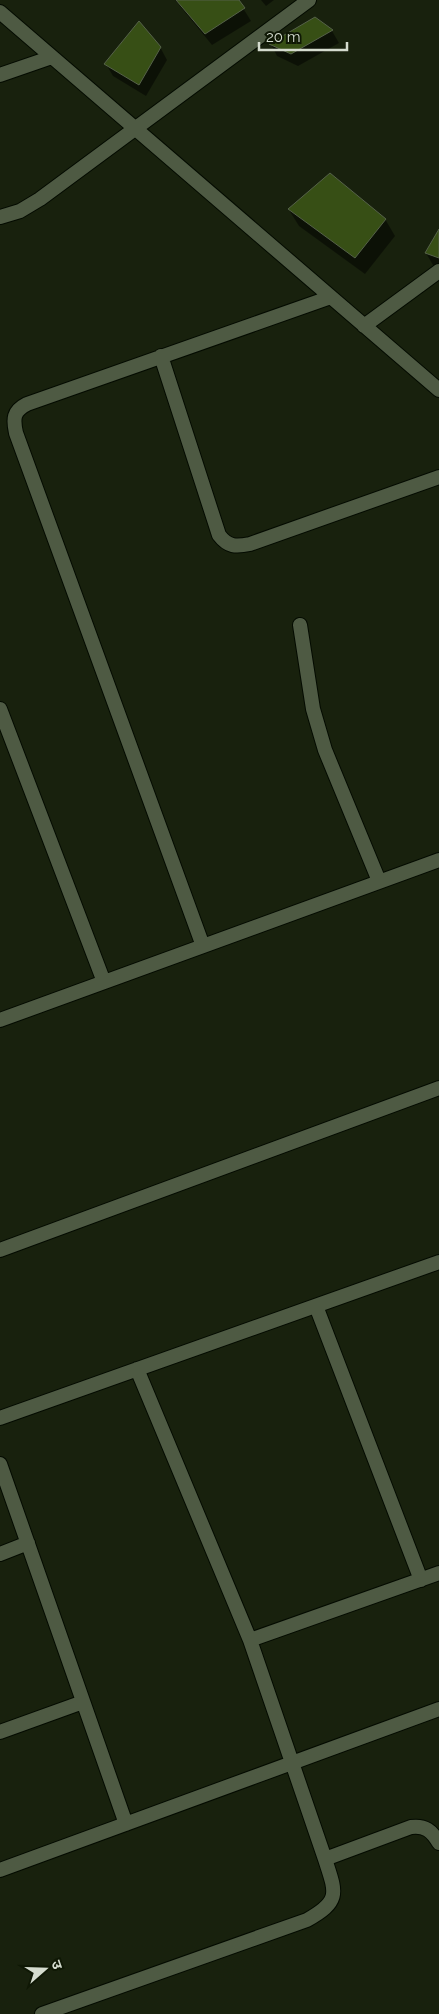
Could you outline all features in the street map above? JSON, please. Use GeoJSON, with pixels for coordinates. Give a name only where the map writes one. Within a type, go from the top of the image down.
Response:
{"type":"FeatureCollection","features":[{"type":"Feature","properties":{"kind":"street"},"geometry":{"type":"LineString","coordinates":[[0,217],[20,211],[40,199],[309,0]]}},
{"type":"Feature","properties":{"kind":"street"},"geometry":{"type":"LineString","coordinates":[[0,12],[439,390]]}},
{"type":"Feature","properties":{"kind":"street"},"geometry":{"type":"LineString","coordinates":[[0,75],[52,57]]}},
{"type":"Feature","properties":{"kind":"street"},"geometry":{"type":"LineString","coordinates":[[364,326],[439,272]]}},
{"type":"Feature","properties":{"kind":"street"},"geometry":{"type":"LineString","coordinates":[[203,946],[16,434],[14,414],[18,408],[27,404],[331,297]]}},
{"type":"Feature","properties":{"kind":"street"},"geometry":{"type":"LineString","coordinates":[[161,356],[219,535],[225,544],[237,547],[250,544],[439,477]]}},
{"type":"Feature","properties":{"kind":"street"},"geometry":{"type":"LineString","coordinates":[[300,625],[313,709],[325,750],[379,882]]}},
{"type":"Feature","properties":{"kind":"street"},"geometry":{"type":"LineString","coordinates":[[0,709],[104,982]]}},
{"type":"Feature","properties":{"kind":"street"},"geometry":{"type":"LineString","coordinates":[[0,1020],[439,860]]}},
{"type":"Feature","properties":{"kind":"street"},"geometry":{"type":"LineString","coordinates":[[0,1250],[439,1088]]}},
{"type":"Feature","properties":{"kind":"street"},"geometry":{"type":"LineString","coordinates":[[0,1418],[439,1262]]}},
{"type":"Feature","properties":{"kind":"street"},"geometry":{"type":"LineString","coordinates":[[316,1306],[420,1580]]}},
{"type":"Feature","properties":{"kind":"street"},"geometry":{"type":"LineString","coordinates":[[42,2014],[307,1920],[326,1908],[333,1899],[333,1890],[325,1859],[250,1640],[137,1369]]}},
{"type":"Feature","properties":{"kind":"street"},"geometry":{"type":"LineString","coordinates":[[0,1464],[126,1824]]}},
{"type":"Feature","properties":{"kind":"street"},"geometry":{"type":"LineString","coordinates":[[0,1554],[28,1543]]}},
{"type":"Feature","properties":{"kind":"street"},"geometry":{"type":"LineString","coordinates":[[250,1640],[439,1573]]}},
{"type":"Feature","properties":{"kind":"street"},"geometry":{"type":"LineString","coordinates":[[0,1732],[83,1702]]}},
{"type":"Feature","properties":{"kind":"street"},"geometry":{"type":"LineString","coordinates":[[0,1870],[439,1709]]}},
{"type":"Feature","properties":{"kind":"street"},"geometry":{"type":"LineString","coordinates":[[325,1859],[411,1827],[428,1828],[439,1843]]}},
{"type":"Feature","properties":{"kind":"building"},"geometry":{"type":"Polygon","coordinates":[[[176,0],[239,0],[245,8],[205,34],[176,0]]]}},
{"type":"Feature","properties":{"kind":"building"},"geometry":{"type":"Polygon","coordinates":[[[315,17],[333,30],[291,54],[269,44],[315,17]]]}},
{"type":"Feature","properties":{"kind":"building"},"geometry":{"type":"Polygon","coordinates":[[[139,21],[161,47],[139,85],[104,64],[139,21]]]}},
{"type":"Feature","properties":{"kind":"building"},"geometry":{"type":"Polygon","coordinates":[[[330,173],[386,219],[355,258],[288,209],[330,173]]]}},
{"type":"Feature","properties":{"kind":"building"},"geometry":{"type":"Polygon","coordinates":[[[439,229],[439,258],[425,253],[439,229]]]}}]}
